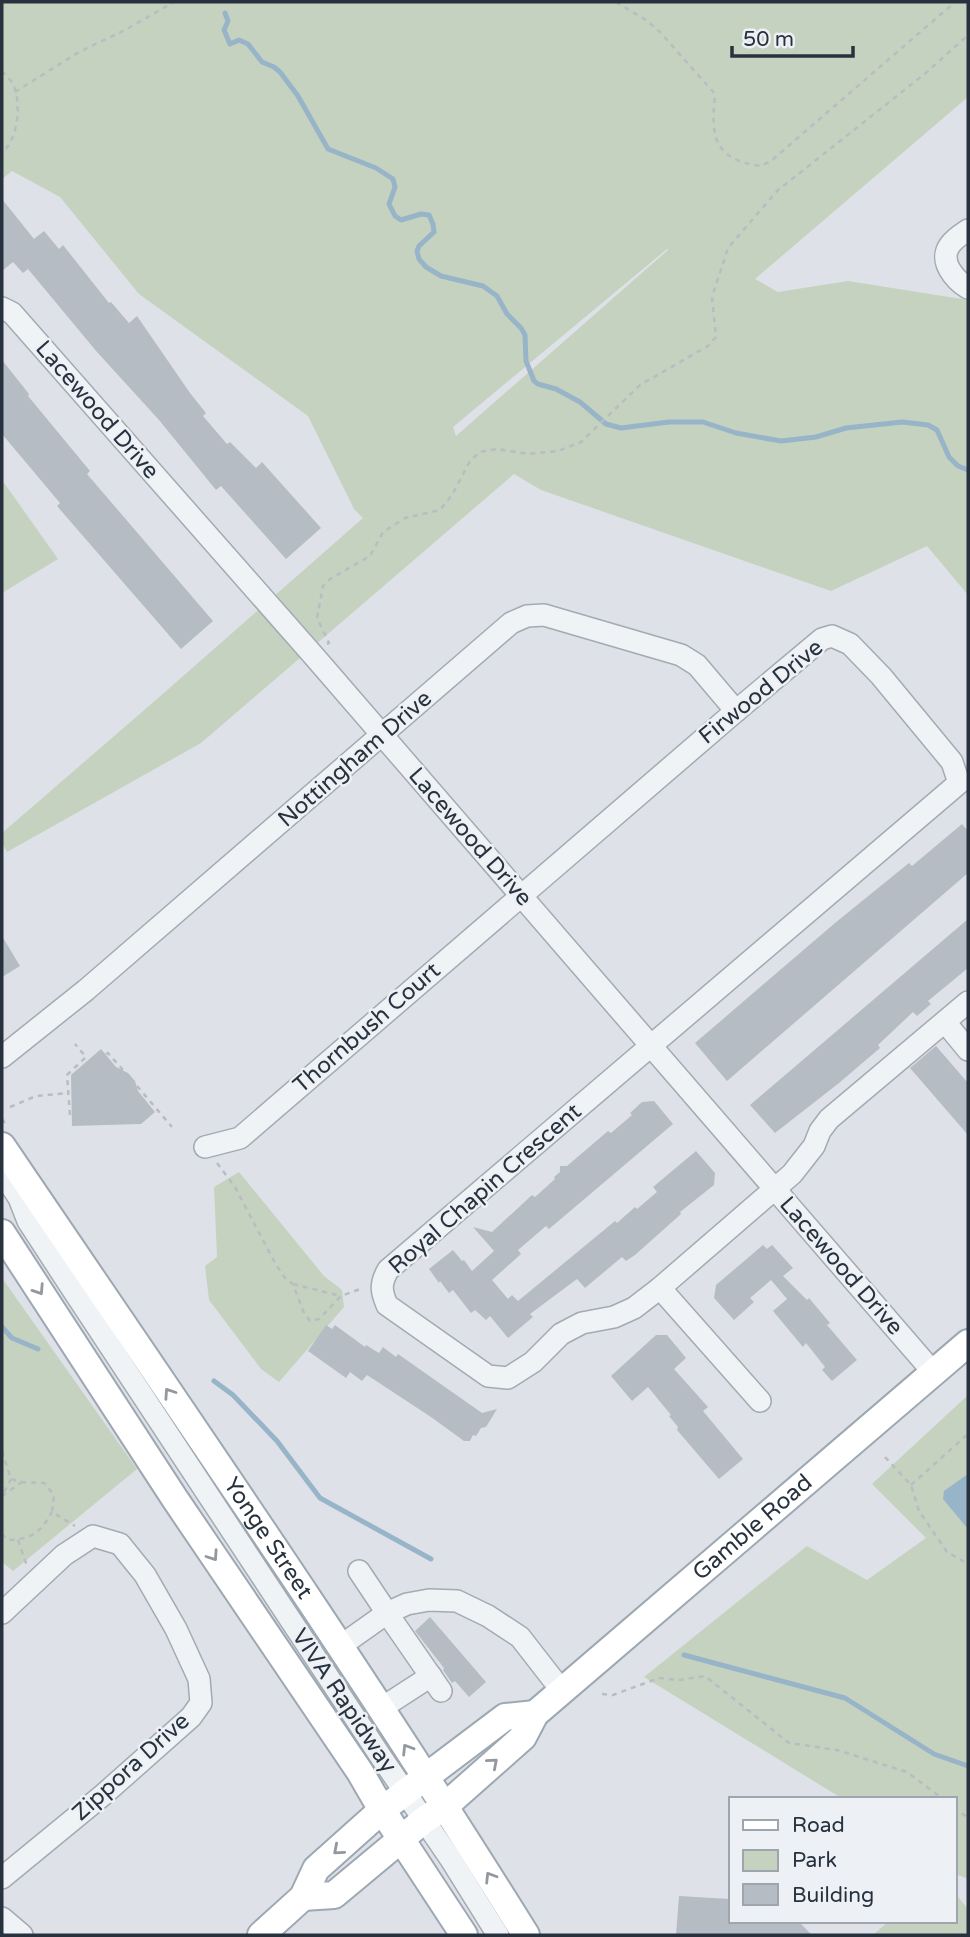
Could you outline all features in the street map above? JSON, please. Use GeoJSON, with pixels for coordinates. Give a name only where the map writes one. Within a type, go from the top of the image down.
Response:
{"type":"FeatureCollection","features":[{"type":"Feature","properties":{"kind":"main road","name":"Yonge Street"},"geometry":{"type":"LineString","coordinates":[[4,1135],[380,1709],[415,1785],[526,1935]]}},
{"type":"Feature","properties":{"kind":"main road"},"geometry":{"type":"LineString","coordinates":[[2,1233],[175,1499],[360,1772],[464,1935]]}},
{"type":"Feature","properties":{"kind":"main road","name":"Gamble Road"},"geometry":{"type":"LineString","coordinates":[[303,1897],[334,1895],[434,1813],[523,1737],[535,1714],[968,1343]]}},
{"type":"Feature","properties":{"kind":"main road"},"geometry":{"type":"LineString","coordinates":[[261,1935],[303,1897],[316,1869],[382,1810],[505,1717],[535,1714]]}},
{"type":"Feature","properties":{"kind":"street"},"geometry":{"type":"LineString","coordinates":[[968,230],[950,245],[946,254],[952,274],[959,283],[968,288]]}},
{"type":"Feature","properties":{"kind":"street","name":"Lacewood Drive"},"geometry":{"type":"LineString","coordinates":[[2,308],[12,313],[313,655],[933,1372]]}},
{"type":"Feature","properties":{"kind":"street","name":"Nottingham Drive"},"geometry":{"type":"LineString","coordinates":[[2,1057],[96,981],[511,623],[527,616],[544,615],[681,655],[697,665],[736,711]]}},
{"type":"Feature","properties":{"kind":"street","name":"Firwood Drive"},"geometry":{"type":"LineString","coordinates":[[521,896],[822,639],[832,636],[850,644],[881,676],[952,762],[963,786],[650,1046]]}},
{"type":"Feature","properties":{"kind":"street","name":"Thornbush Court"},"geometry":{"type":"LineString","coordinates":[[205,1147],[240,1138],[521,896]]}},
{"type":"Feature","properties":{"kind":"street","name":"Royal Chapin Crescent"},"geometry":{"type":"LineString","coordinates":[[650,1046],[388,1270],[382,1281],[382,1292],[387,1305],[488,1376],[508,1378],[533,1362],[561,1335],[582,1323],[614,1317],[634,1308],[660,1288],[792,1174],[814,1146],[820,1130],[829,1119],[968,1002]]}},
{"type":"Feature","properties":{"kind":"street"},"geometry":{"type":"LineString","coordinates":[[944,1022],[968,1049]]}},
{"type":"Feature","properties":{"kind":"street","name":"VIVA Rapidway"},"geometry":{"type":"LineString","coordinates":[[2,1172],[19,1198],[28,1221],[381,1757],[415,1785]]}},
{"type":"Feature","properties":{"kind":"street","name":"VIVA Rapidway"},"geometry":{"type":"LineString","coordinates":[[2,1192],[9,1203],[28,1221]]}},
{"type":"Feature","properties":{"kind":"street"},"geometry":{"type":"LineString","coordinates":[[660,1288],[760,1401]]}},
{"type":"Feature","properties":{"kind":"street"},"geometry":{"type":"LineString","coordinates":[[2,1613],[64,1555],[93,1536]]}},
{"type":"Feature","properties":{"kind":"street","name":"Zippora Drive"},"geometry":{"type":"LineString","coordinates":[[2,1878],[103,1795],[191,1717],[201,1703],[199,1679],[176,1629],[145,1574],[120,1544],[93,1536]]}},
{"type":"Feature","properties":{"kind":"street"},"geometry":{"type":"LineString","coordinates":[[359,1571],[436,1683],[380,1709]]}},
{"type":"Feature","properties":{"kind":"street"},"geometry":{"type":"LineString","coordinates":[[339,1647],[387,1613],[407,1604],[429,1600],[457,1601],[488,1616],[520,1637],[562,1691]]}},
{"type":"Feature","properties":{"kind":"street"},"geometry":{"type":"LineString","coordinates":[[434,1813],[450,1858],[498,1935]]}},
{"type":"Feature","properties":{"kind":"street"},"geometry":{"type":"LineString","coordinates":[[2,1918],[22,1935]]}},
{"type":"Feature","properties":{"kind":"path"},"geometry":{"type":"LineString","coordinates":[[15,92],[79,52],[174,2]]}},
{"type":"Feature","properties":{"kind":"path"},"geometry":{"type":"LineString","coordinates":[[616,2],[660,32],[715,93],[712,123],[714,136],[724,151],[737,159],[761,166],[771,161],[955,2]]}},
{"type":"Feature","properties":{"kind":"path"},"geometry":{"type":"LineString","coordinates":[[313,655],[329,643],[317,618],[323,586],[330,579],[370,556],[383,532],[405,517],[440,510],[452,495],[470,461],[480,452],[497,449],[528,454],[558,451],[581,442],[640,385],[708,346],[716,337],[712,297],[728,248],[778,191],[927,72],[968,35]]}},
{"type":"Feature","properties":{"kind":"path"},"geometry":{"type":"LineString","coordinates":[[2,71],[13,83],[17,102],[15,130],[2,153]]}},
{"type":"Feature","properties":{"kind":"path"},"geometry":{"type":"LineString","coordinates":[[70,1115],[67,1075],[88,1058],[75,1044]]}},
{"type":"Feature","properties":{"kind":"path"},"geometry":{"type":"LineString","coordinates":[[106,1055],[108,1053],[123,1070]]}},
{"type":"Feature","properties":{"kind":"path"},"geometry":{"type":"LineString","coordinates":[[136,1086],[172,1127]]}},
{"type":"Feature","properties":{"kind":"path"},"geometry":{"type":"LineString","coordinates":[[10,1107],[36,1096],[69,1093]]}},
{"type":"Feature","properties":{"kind":"path"},"geometry":{"type":"LineString","coordinates":[[2,1119],[4,1135]]}},
{"type":"Feature","properties":{"kind":"path"},"geometry":{"type":"LineString","coordinates":[[205,1147],[235,1187],[285,1278],[293,1284],[341,1296]]}},
{"type":"Feature","properties":{"kind":"path"},"geometry":{"type":"LineString","coordinates":[[293,1284],[303,1311],[310,1321],[319,1319],[341,1296],[382,1281]]}},
{"type":"Feature","properties":{"kind":"path"},"geometry":{"type":"LineString","coordinates":[[911,1485],[968,1434]]}},
{"type":"Feature","properties":{"kind":"path"},"geometry":{"type":"LineString","coordinates":[[2,1451],[11,1479],[3,1495]]}},
{"type":"Feature","properties":{"kind":"path"},"geometry":{"type":"LineString","coordinates":[[885,1457],[911,1485],[919,1511],[947,1552],[968,1564]]}},
{"type":"Feature","properties":{"kind":"path"},"geometry":{"type":"LineString","coordinates":[[2,1534],[8,1540],[26,1539],[43,1527],[52,1511],[54,1495],[44,1483],[11,1479]]}},
{"type":"Feature","properties":{"kind":"path"},"geometry":{"type":"LineString","coordinates":[[3,1495],[22,1482]]}},
{"type":"Feature","properties":{"kind":"path"},"geometry":{"type":"LineString","coordinates":[[52,1511],[93,1536]]}},
{"type":"Feature","properties":{"kind":"path"},"geometry":{"type":"LineString","coordinates":[[18,1540],[33,1584]]}},
{"type":"Feature","properties":{"kind":"path"},"geometry":{"type":"LineString","coordinates":[[601,1694],[613,1695],[659,1678],[680,1680],[705,1676],[789,1743],[837,1750],[907,1772],[940,1797]]}},
{"type":"Feature","properties":{"kind":"green space"},"geometry":{"type":"Polygon","coordinates":[[[2,2],[968,2],[968,97],[755,279],[778,292],[848,281],[968,300],[968,595],[927,546],[831,591],[541,490],[514,474],[201,743],[7,852],[2,843],[2,833],[363,518],[354,509],[308,416],[139,294],[60,197],[12,171],[2,179],[2,2]],[[668,250],[453,427],[456,436],[668,250]]]}},
{"type":"Feature","properties":{"kind":"green space"},"geometry":{"type":"Polygon","coordinates":[[[2,480],[58,559],[2,593],[2,480]]]}},
{"type":"Feature","properties":{"kind":"green space"},"geometry":{"type":"Polygon","coordinates":[[[239,1172],[324,1276],[342,1290],[344,1307],[279,1382],[261,1369],[209,1300],[205,1266],[217,1257],[214,1187],[239,1172]]]}},
{"type":"Feature","properties":{"kind":"green space"},"geometry":{"type":"Polygon","coordinates":[[[2,1278],[137,1469],[13,1571],[2,1562],[2,1278]]]}},
{"type":"Feature","properties":{"kind":"green space"},"geometry":{"type":"Polygon","coordinates":[[[968,1395],[968,1879],[956,1873],[956,1797],[840,1797],[644,1677],[807,1546],[867,1580],[926,1538],[872,1484],[968,1395]]]}},
{"type":"Feature","properties":{"kind":"green space"},"geometry":{"type":"Polygon","coordinates":[[[956,1894],[968,1909],[968,1935],[873,1935],[887,1923],[956,1923],[956,1894]]]}},
{"type":"Feature","properties":{"kind":"water"},"geometry":{"type":"Polygon","coordinates":[[[968,1474],[968,1529],[943,1499],[944,1491],[968,1474]]]}},
{"type":"Feature","properties":{"kind":"building"},"geometry":{"type":"Polygon","coordinates":[[[2,199],[34,239],[44,231],[59,249],[63,245],[109,303],[111,302],[129,323],[137,316],[206,413],[203,416],[227,444],[230,442],[256,468],[262,462],[321,528],[286,559],[221,486],[216,490],[28,269],[23,273],[13,262],[2,271],[2,199]]]}},
{"type":"Feature","properties":{"kind":"building"},"geometry":{"type":"Polygon","coordinates":[[[2,360],[90,471],[87,474],[213,621],[181,649],[57,506],[60,503],[2,434],[2,360]]]}},
{"type":"Feature","properties":{"kind":"building"},"geometry":{"type":"Polygon","coordinates":[[[962,824],[968,831],[968,873],[727,1081],[695,1043],[835,923],[909,863],[912,866],[962,824]]]}},
{"type":"Feature","properties":{"kind":"building"},"geometry":{"type":"Polygon","coordinates":[[[968,919],[968,968],[928,1001],[931,1004],[917,1016],[913,1012],[878,1045],[880,1048],[775,1133],[750,1105],[968,919]]]}},
{"type":"Feature","properties":{"kind":"building"},"geometry":{"type":"Polygon","coordinates":[[[2,936],[20,966],[2,977],[2,936]]]}},
{"type":"Feature","properties":{"kind":"building"},"geometry":{"type":"Polygon","coordinates":[[[936,1046],[968,1083],[968,1135],[910,1068],[936,1046]]]}},
{"type":"Feature","properties":{"kind":"building"},"geometry":{"type":"Polygon","coordinates":[[[101,1049],[116,1067],[128,1073],[135,1081],[138,1091],[155,1112],[141,1124],[72,1126],[71,1075],[101,1049]]]}},
{"type":"Feature","properties":{"kind":"building"},"geometry":{"type":"Polygon","coordinates":[[[654,1101],[673,1124],[549,1229],[546,1226],[518,1250],[521,1254],[492,1280],[508,1299],[512,1295],[518,1301],[615,1221],[617,1223],[635,1207],[637,1209],[657,1192],[653,1187],[696,1151],[715,1173],[714,1185],[680,1212],[681,1214],[635,1255],[626,1261],[622,1257],[585,1288],[577,1279],[530,1314],[533,1317],[508,1338],[490,1316],[486,1320],[475,1310],[471,1313],[453,1290],[449,1293],[440,1281],[439,1283],[429,1269],[453,1250],[472,1271],[494,1251],[473,1227],[492,1232],[532,1195],[535,1197],[555,1179],[560,1172],[560,1166],[567,1166],[608,1131],[611,1133],[632,1115],[630,1113],[642,1102],[654,1101]]]}},
{"type":"Feature","properties":{"kind":"building"},"geometry":{"type":"Polygon","coordinates":[[[763,1245],[767,1249],[772,1245],[793,1268],[783,1276],[807,1300],[809,1298],[830,1323],[827,1325],[857,1360],[832,1381],[822,1370],[825,1367],[806,1343],[803,1347],[773,1311],[787,1299],[771,1280],[750,1298],[754,1302],[734,1320],[714,1298],[716,1285],[763,1245]]]}},
{"type":"Feature","properties":{"kind":"building"},"geometry":{"type":"Polygon","coordinates":[[[326,1325],[332,1329],[335,1325],[365,1347],[366,1345],[379,1353],[383,1347],[396,1357],[398,1354],[482,1413],[497,1409],[486,1427],[481,1428],[476,1436],[473,1435],[470,1441],[464,1441],[367,1375],[362,1381],[350,1372],[346,1378],[308,1351],[326,1325]]]}},
{"type":"Feature","properties":{"kind":"building"},"geometry":{"type":"Polygon","coordinates":[[[656,1335],[667,1335],[686,1358],[674,1369],[708,1407],[703,1411],[743,1459],[719,1479],[677,1430],[678,1427],[669,1416],[671,1415],[648,1387],[632,1401],[611,1376],[656,1335]]]}},
{"type":"Feature","properties":{"kind":"building"},"geometry":{"type":"Polygon","coordinates":[[[430,1617],[486,1682],[469,1697],[455,1681],[452,1683],[444,1668],[415,1631],[430,1617]]]}},
{"type":"Feature","properties":{"kind":"building"},"geometry":{"type":"Polygon","coordinates":[[[679,1896],[729,1899],[729,1923],[800,1923],[812,1935],[676,1935],[679,1896]]]}},
{"type":"Feature","properties":{"kind":"waterway"},"geometry":{"type":"LineString","coordinates":[[225,13],[228,21],[224,30],[230,44],[239,40],[248,44],[262,62],[280,72],[298,96],[328,149],[376,168],[393,179],[395,187],[389,204],[395,216],[401,220],[421,214],[429,215],[434,232],[419,246],[419,259],[441,276],[483,286],[497,296],[507,314],[525,335],[526,361],[534,381],[538,384],[556,389],[580,402],[606,424],[621,428],[669,422],[703,422],[736,433],[781,441],[816,437],[846,428],[902,422],[928,425],[937,430],[949,457],[958,466],[968,470]]}},
{"type":"Feature","properties":{"kind":"waterway"},"geometry":{"type":"LineString","coordinates":[[2,1327],[12,1338],[38,1349]]}},
{"type":"Feature","properties":{"kind":"waterway"},"geometry":{"type":"LineString","coordinates":[[214,1381],[233,1395],[277,1441],[320,1498],[431,1559]]}},
{"type":"Feature","properties":{"kind":"waterway"},"geometry":{"type":"LineString","coordinates":[[684,1655],[845,1698],[934,1754],[968,1766]]}}]}
